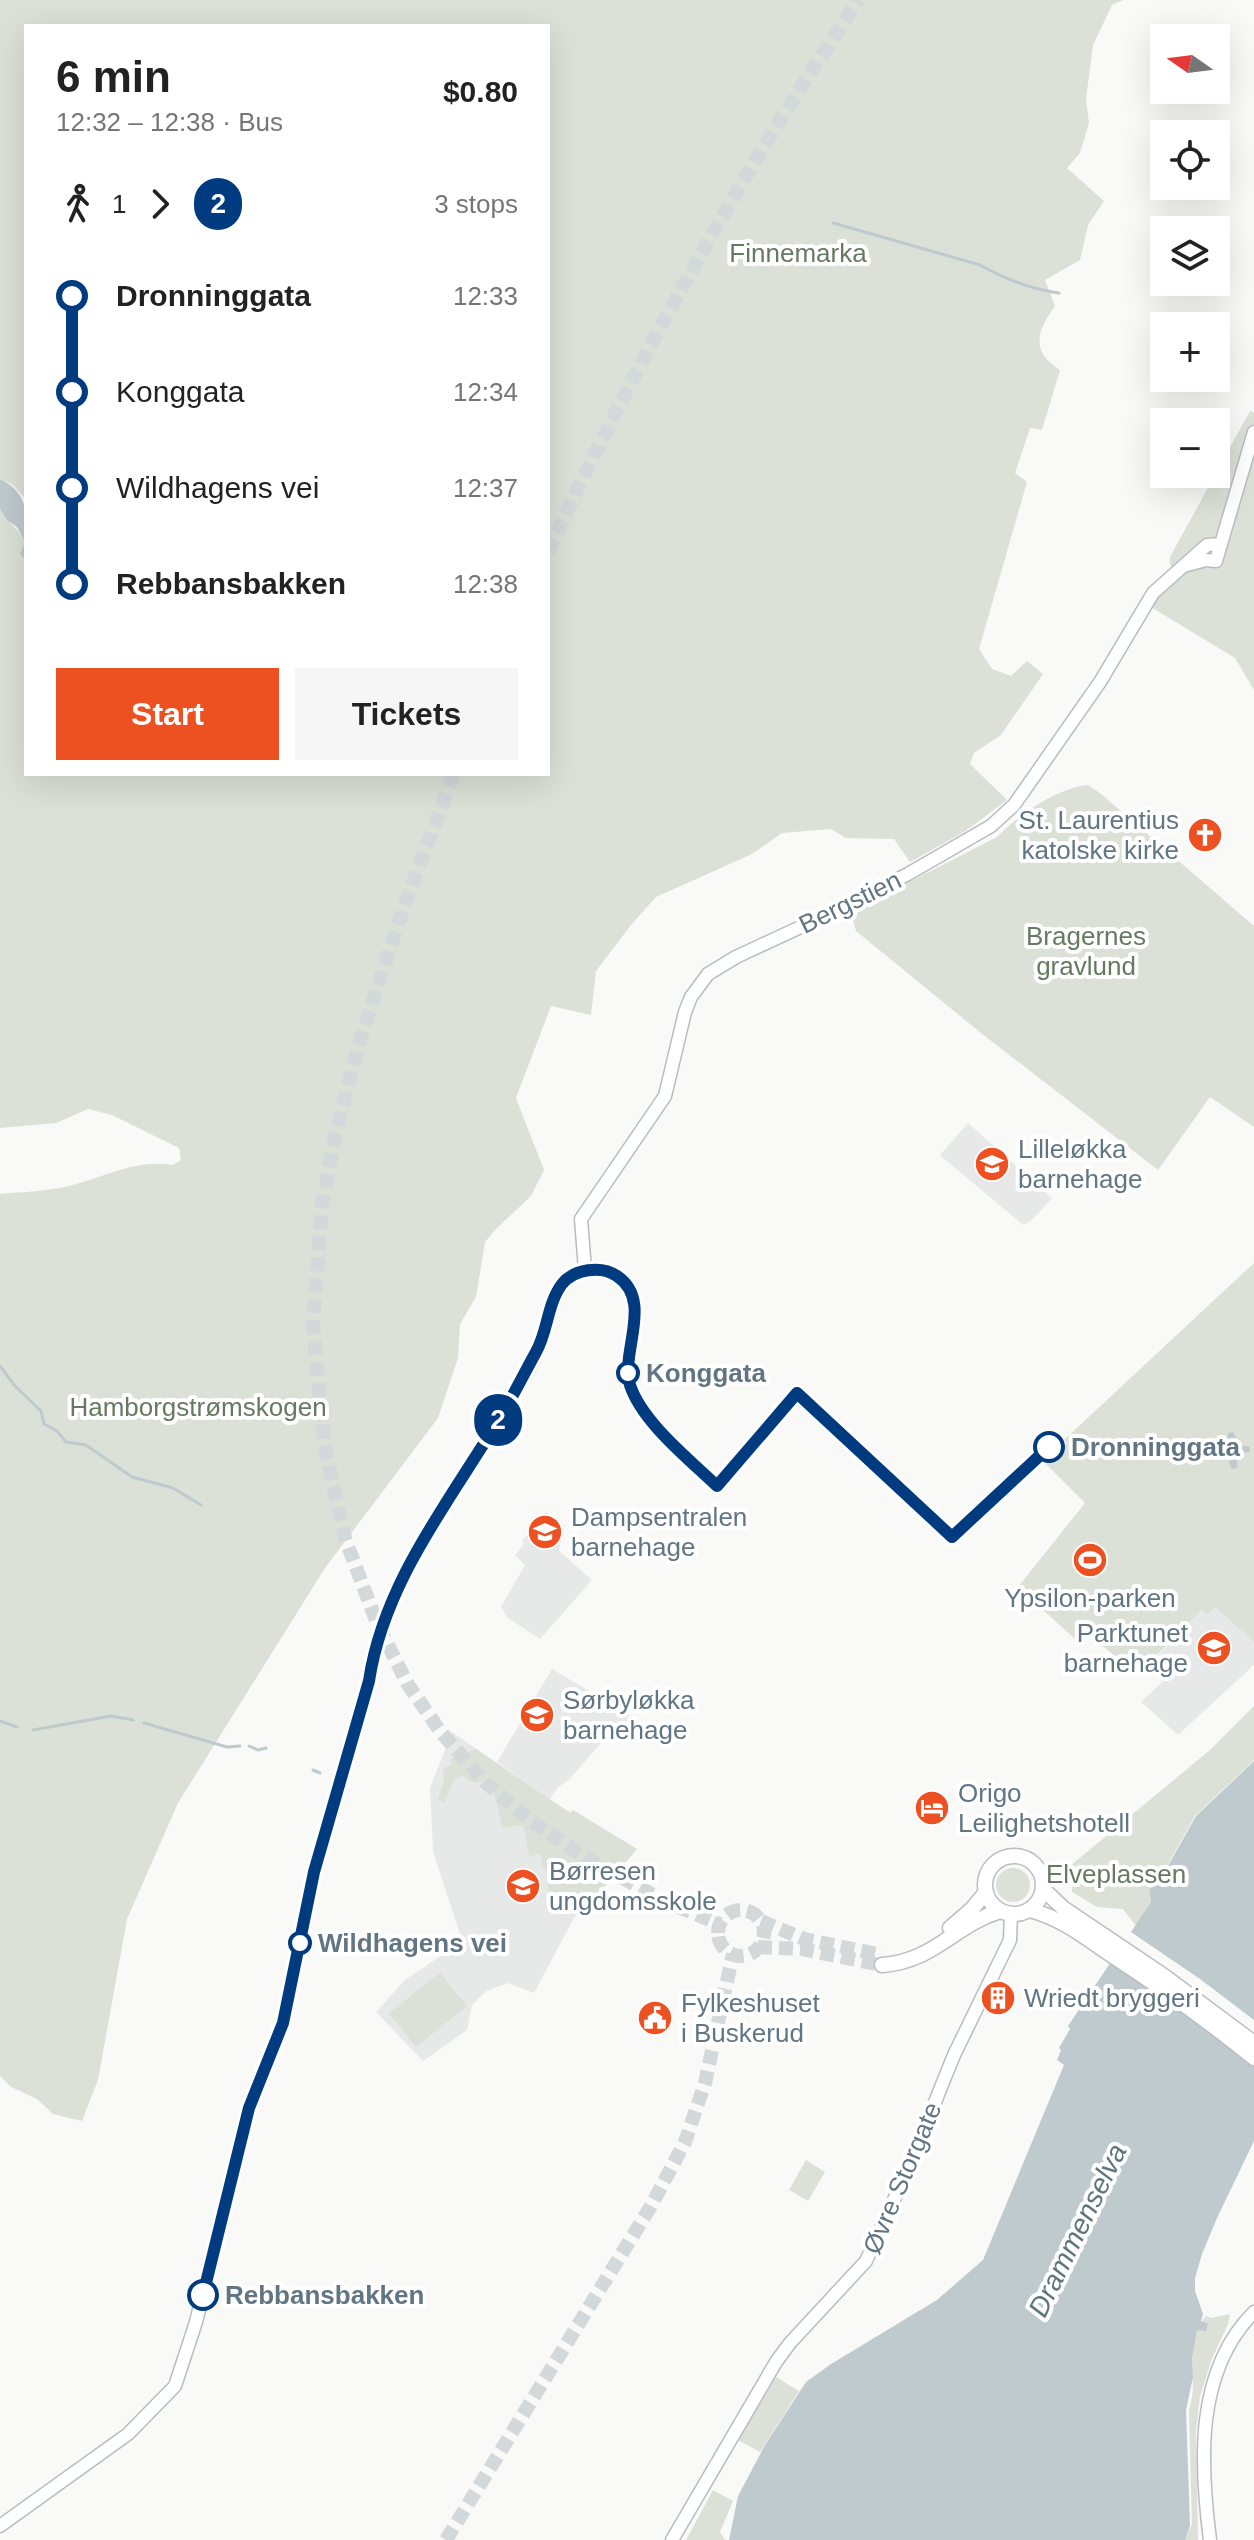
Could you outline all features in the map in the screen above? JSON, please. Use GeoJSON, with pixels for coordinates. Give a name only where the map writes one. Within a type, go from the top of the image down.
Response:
{"type":"FeatureCollection","features":[{"type":"Feature","properties":{"kind":"main road"},"geometry":{"type":"LineString","coordinates":[[1187,565],[1216,561],[1254,432]]}},
{"type":"Feature","properties":{"kind":"main road","name":"Bergstien"},"geometry":{"type":"LineString","coordinates":[[0,2526],[128,2434],[175,2386],[196,2322],[249,2108],[283,2023],[314,1872],[369,1681],[373,1653],[396,1593],[424,1539],[504,1411],[540,1345],[562,1284],[585,1270],[581,1219],[665,1096],[691,997],[708,974],[736,957],[908,874],[981,833],[1003,817],[1100,682],[1153,593],[1207,545],[1221,544]]}},
{"type":"Feature","properties":{"kind":"main road"},"geometry":{"type":"LineString","coordinates":[[1030,1910],[1043,1889],[1043,1880],[1035,1866],[1023,1858],[1000,1860],[990,1870],[986,1892],[972,1909],[940,1935],[910,1951],[882,1960],[915,1959],[979,1918],[1030,1910],[1107,1944],[1188,1993],[1254,2043]]}},
{"type":"Feature","properties":{"kind":"main road"},"geometry":{"type":"LineString","coordinates":[[1043,1889],[1107,1944],[1254,2058]]}},
{"type":"Feature","properties":{"kind":"main road"},"geometry":{"type":"LineString","coordinates":[[986,1892],[1006,1912]]}},
{"type":"Feature","properties":{"kind":"main road","name":"Øvre Storgate"},"geometry":{"type":"LineString","coordinates":[[672,2540],[776,2362],[866,2261],[908,2169],[954,2055],[1010,1940],[1006,1912]]}},
{"type":"Feature","properties":{"kind":"main road"},"geometry":{"type":"LineString","coordinates":[[1210,2540],[1204,2475],[1205,2420],[1218,2370],[1233,2339],[1254,2312]]}},
{"type":"Feature","properties":{"kind":"shaded area"},"geometry":{"type":"Polygon","coordinates":[[[968,1123],[1052,1198],[1031,1221],[1023,1225],[940,1155],[968,1123]]]}},
{"type":"Feature","properties":{"kind":"shaded area"},"geometry":{"type":"Polygon","coordinates":[[[546,1512],[564,1527],[559,1551],[592,1580],[540,1639],[508,1618],[501,1607],[525,1565],[515,1555],[524,1544],[522,1541],[546,1512]]]}},
{"type":"Feature","properties":{"kind":"shaded area"},"geometry":{"type":"Polygon","coordinates":[[[1215,1607],[1254,1642],[1254,1665],[1178,1735],[1141,1702],[1162,1682],[1151,1663],[1202,1610],[1215,1607]]]}},
{"type":"Feature","properties":{"kind":"shaded area","name":"Børresen ungdomsskole"},"geometry":{"type":"Polygon","coordinates":[[[552,1669],[631,1716],[620,1731],[611,1728],[598,1736],[601,1743],[550,1799],[630,1853],[574,1918],[534,1993],[508,1983],[486,1991],[472,2005],[467,2030],[423,2061],[376,2012],[405,1980],[442,1955],[440,1947],[461,1937],[433,1852],[430,1788],[452,1732],[543,1795],[497,1762],[552,1669]]]}},
{"type":"Feature","properties":{"kind":"green space","name":"Finnemarka"},"geometry":{"type":"Polygon","coordinates":[[[0,0],[1123,0],[1112,5],[1093,45],[1086,99],[1089,123],[1080,153],[1067,168],[1104,201],[1088,225],[1080,260],[1045,280],[1055,306],[1041,332],[1040,348],[1050,363],[1060,370],[1042,430],[1030,428],[1015,473],[1027,482],[979,649],[992,669],[1011,676],[1027,661],[1043,674],[1001,735],[974,753],[970,764],[1007,800],[964,832],[910,862],[894,839],[846,838],[831,829],[782,833],[752,854],[656,897],[596,971],[591,1015],[551,1006],[516,1098],[544,1170],[531,1196],[485,1242],[476,1297],[460,1324],[458,1358],[438,1418],[325,1568],[178,1803],[127,1919],[98,2080],[82,2121],[53,2114],[37,2099],[11,2087],[0,2076],[0,1194],[61,1188],[120,1170],[146,1164],[173,1165],[181,1160],[179,1148],[112,1115],[88,1109],[56,1123],[0,1128],[0,509],[24,540],[24,776],[550,776],[550,24],[24,24],[24,500],[12,484],[0,479],[0,0]]]}},
{"type":"Feature","properties":{"kind":"green space"},"geometry":{"type":"Polygon","coordinates":[[[1250,411],[1254,412],[1254,690],[1235,658],[1146,604],[1174,573],[1170,557],[1208,488],[1230,488],[1230,448],[1250,411]]]}},
{"type":"Feature","properties":{"kind":"green space","name":"Bragernes gravlund"},"geometry":{"type":"Polygon","coordinates":[[[1088,785],[1254,926],[1254,1127],[1210,1097],[1158,1170],[981,1033],[856,931],[851,912],[997,837],[1051,797],[1088,785]]]}},
{"type":"Feature","properties":{"kind":"green space"},"geometry":{"type":"Polygon","coordinates":[[[1254,1263],[1254,1642],[1215,1607],[1207,1615],[1202,1610],[1150,1662],[1140,1663],[1133,1670],[1087,1634],[1075,1639],[1018,1587],[1085,1503],[1046,1464],[1067,1443],[1064,1440],[1254,1263]]]}},
{"type":"Feature","properties":{"kind":"green space","name":"Elveplassen"},"geometry":{"type":"Polygon","coordinates":[[[1254,1706],[1254,1760],[1195,1816],[1163,1873],[1149,1888],[1151,1902],[1136,1926],[1123,1909],[1097,1907],[1072,1892],[1070,1866],[1210,1750],[1254,1706]]]}},
{"type":"Feature","properties":{"kind":"green space"},"geometry":{"type":"Polygon","coordinates":[[[476,1749],[570,1813],[573,1810],[637,1849],[583,1912],[579,1898],[566,1892],[549,1895],[547,1870],[543,1868],[540,1854],[529,1856],[524,1828],[521,1825],[502,1826],[491,1780],[475,1783],[462,1776],[454,1780],[444,1803],[438,1799],[444,1781],[443,1770],[452,1764],[451,1759],[476,1749]]]}},
{"type":"Feature","properties":{"kind":"green space"},"geometry":{"type":"Polygon","coordinates":[[[1013,1868],[1025,1873],[1030,1885],[1025,1897],[1013,1902],[1001,1897],[996,1885],[1001,1873],[1013,1868]]]}},
{"type":"Feature","properties":{"kind":"green space"},"geometry":{"type":"Polygon","coordinates":[[[440,1973],[467,2006],[416,2047],[389,2013],[440,1973]]]}},
{"type":"Feature","properties":{"kind":"green space"},"geometry":{"type":"Polygon","coordinates":[[[806,2160],[825,2172],[808,2201],[789,2190],[806,2160]]]}},
{"type":"Feature","properties":{"kind":"green space"},"geometry":{"type":"Polygon","coordinates":[[[1230,2314],[1200,2397],[1196,2432],[1198,2540],[1185,2540],[1192,2524],[1189,2412],[1197,2329],[1206,2316],[1211,2318],[1230,2314]]]}},
{"type":"Feature","properties":{"kind":"green space"},"geometry":{"type":"Polygon","coordinates":[[[776,2377],[799,2391],[760,2452],[738,2440],[776,2377]]]}},
{"type":"Feature","properties":{"kind":"green space"},"geometry":{"type":"Polygon","coordinates":[[[713,2490],[733,2501],[720,2532],[725,2540],[686,2540],[713,2490]]]}},
{"type":"Feature","properties":{"kind":"water"},"geometry":{"type":"Polygon","coordinates":[[[0,479],[18,493],[23,502],[24,540],[17,527],[7,520],[0,509],[0,479]]]}},
{"type":"Feature","properties":{"kind":"water"},"geometry":{"type":"Polygon","coordinates":[[[1233,1432],[1235,1442],[1240,1446],[1249,1446],[1250,1452],[1241,1453],[1237,1468],[1232,1469],[1230,1459],[1225,1454],[1215,1455],[1215,1449],[1224,1448],[1228,1443],[1228,1433],[1233,1432]]]}},
{"type":"Feature","properties":{"kind":"water","name":"Drammenselva"},"geometry":{"type":"Polygon","coordinates":[[[1254,1761],[1254,2141],[1217,2218],[1195,2278],[1195,2291],[1203,2314],[1201,2321],[1208,2324],[1206,2331],[1197,2330],[1192,2359],[1193,2377],[1186,2410],[1190,2526],[1185,2540],[729,2540],[738,2496],[765,2445],[806,2382],[937,2300],[983,2260],[1064,2065],[1057,2060],[1059,2048],[1070,2029],[1068,2026],[1151,1902],[1149,1889],[1164,1873],[1196,1816],[1254,1761]]]}},
{"type":"Feature","properties":{"kind":"pier"},"geometry":{"type":"Polygon","coordinates":[[[1128,1930],[1254,2020],[1254,2066],[1212,2032],[1109,1959],[1128,1930]]]}},
{"type":"Feature","properties":{"kind":"waterway"},"geometry":{"type":"LineString","coordinates":[[833,223],[980,265],[1018,283],[1059,293]]}},
{"type":"Feature","properties":{"kind":"waterway"},"geometry":{"type":"LineString","coordinates":[[0,1366],[41,1411],[44,1424],[57,1431],[66,1442],[86,1445],[132,1477],[173,1488],[201,1505]]}},
{"type":"Feature","properties":{"kind":"waterway"},"geometry":{"type":"LineString","coordinates":[[33,1730],[111,1716],[133,1720]]}},
{"type":"Feature","properties":{"kind":"waterway"},"geometry":{"type":"LineString","coordinates":[[0,1721],[17,1727]]}},
{"type":"Feature","properties":{"kind":"waterway"},"geometry":{"type":"LineString","coordinates":[[144,1723],[227,1747],[240,1746]]}},
{"type":"Feature","properties":{"kind":"waterway"},"geometry":{"type":"LineString","coordinates":[[249,1746],[258,1750],[266,1748]]}},
{"type":"Feature","properties":{"kind":"waterway"},"geometry":{"type":"LineString","coordinates":[[313,1770],[320,1773]]}},
{"type":"Feature","properties":{"kind":"tunnel"},"geometry":{"type":"LineString","coordinates":[[550,548],[625,394],[681,290],[780,120],[858,0]]}},
{"type":"Feature","properties":{"kind":"tunnel"},"geometry":{"type":"LineString","coordinates":[[453,776],[405,903],[358,1047],[336,1132],[322,1206],[313,1323],[324,1444],[345,1538],[377,1623],[407,1683],[440,1731],[485,1782],[532,1822],[590,1860],[664,1901],[720,1924]]}},
{"type":"Feature","properties":{"kind":"tunnel"},"geometry":{"type":"LineString","coordinates":[[741,1910],[757,1917],[764,1933],[757,1949],[741,1956],[725,1949],[718,1933],[725,1917],[741,1910]]}},
{"type":"Feature","properties":{"kind":"tunnel"},"geometry":{"type":"LineString","coordinates":[[761,1921],[804,1939],[882,1955]]}},
{"type":"Feature","properties":{"kind":"tunnel"},"geometry":{"type":"LineString","coordinates":[[758,1947],[802,1949],[876,1964]]}},
{"type":"Feature","properties":{"kind":"tunnel"},"geometry":{"type":"LineString","coordinates":[[446,2540],[651,2206],[685,2142],[705,2083],[733,1954]]}},
{"type":"Feature","properties":{"kind":"bus line","name":"2"},"geometry":{"type":"LineString","coordinates":[[203,2295],[249,2108],[283,2023],[314,1872],[369,1681],[373,1653],[396,1593],[424,1539],[504,1411],[540,1345],[562,1284],[585,1270],[615,1274],[624,1281],[633,1302],[634,1329],[627,1369],[635,1399],[650,1419],[717,1486],[797,1393],[952,1537],[1049,1447]]}},
{"type":"Feature","properties":{"kind":"place","name":"St. Laurentius katolske kirke"},"geometry":{"type":"Point","coordinates":[1205,835]}},
{"type":"Feature","properties":{"kind":"place","name":"Lilleløkka barnehage"},"geometry":{"type":"Point","coordinates":[992,1164]}},
{"type":"Feature","properties":{"kind":"place","name":"Konggata"},"geometry":{"type":"Point","coordinates":[628,1373]}},
{"type":"Feature","properties":{"kind":"place","name":"Dronninggata"},"geometry":{"type":"Point","coordinates":[1049,1447]}},
{"type":"Feature","properties":{"kind":"place","name":"Dampsentralen barnehage"},"geometry":{"type":"Point","coordinates":[545,1532]}},
{"type":"Feature","properties":{"kind":"place","name":"Ypsilon-parken"},"geometry":{"type":"Point","coordinates":[1090,1560]}},
{"type":"Feature","properties":{"kind":"place","name":"Parktunet barnehage"},"geometry":{"type":"Point","coordinates":[1214,1648]}},
{"type":"Feature","properties":{"kind":"place","name":"Sørbyløkka barnehage"},"geometry":{"type":"Point","coordinates":[537,1715]}},
{"type":"Feature","properties":{"kind":"place","name":"Origo Leilighetshotell"},"geometry":{"type":"Point","coordinates":[932,1808]}},
{"type":"Feature","properties":{"kind":"place","name":"Børresen ungdomsskole"},"geometry":{"type":"Point","coordinates":[523,1886]}},
{"type":"Feature","properties":{"kind":"place","name":"Wildhagens vei"},"geometry":{"type":"Point","coordinates":[300,1943]}},
{"type":"Feature","properties":{"kind":"place","name":"Wriedt bryggeri"},"geometry":{"type":"Point","coordinates":[998,1998]}},
{"type":"Feature","properties":{"kind":"place","name":"Fylkeshuset i Buskerud"},"geometry":{"type":"Point","coordinates":[655,2018]}},
{"type":"Feature","properties":{"kind":"place","name":"Rebbansbakken"},"geometry":{"type":"Point","coordinates":[203,2295]}},
{"type":"Feature","properties":{"kind":"park label","name":"Hamborgstrømskogen"},"geometry":{"type":"Point","coordinates":[198,1407]}}]}
